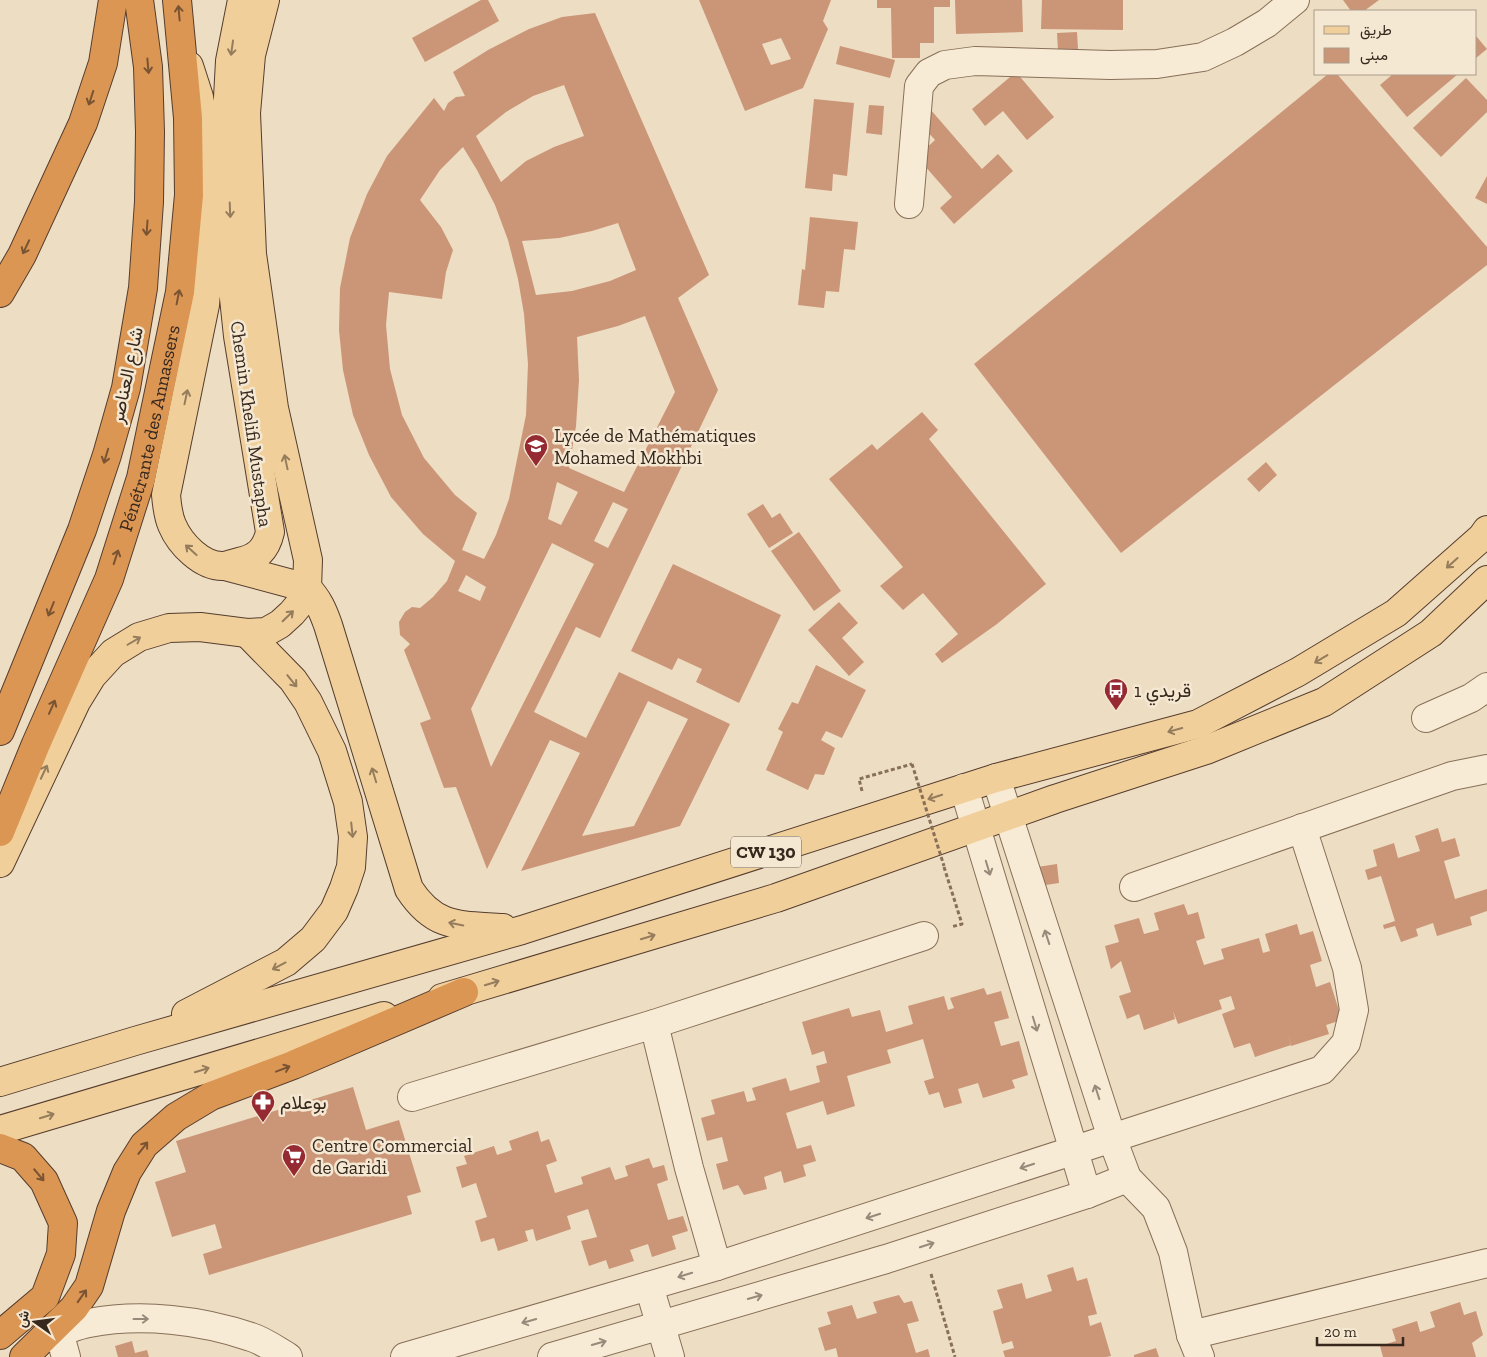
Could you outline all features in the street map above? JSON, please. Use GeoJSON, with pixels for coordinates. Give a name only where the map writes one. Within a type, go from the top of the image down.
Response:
{"type":"FeatureCollection","features":[{"type":"Feature","properties":{"kind":"highway"},"geometry":{"type":"LineString","coordinates":[[0,293],[22,255],[83,124],[103,63],[113,0]]}},
{"type":"Feature","properties":{"kind":"highway","name":"شارع العناصر"},"geometry":{"type":"LineString","coordinates":[[0,730],[82,530],[107,456],[126,388],[143,288],[149,202],[150,132],[148,67],[139,0]]}},
{"type":"Feature","properties":{"kind":"highway","name":"Pénétrante des Annassers"},"geometry":{"type":"LineString","coordinates":[[0,832],[109,579],[142,478],[180,292],[189,195],[188,118],[177,0]]}},
{"type":"Feature","properties":{"kind":"highway"},"geometry":{"type":"LineString","coordinates":[[48,1346],[89,1286],[111,1211],[127,1172],[144,1145],[176,1116],[211,1096],[294,1065],[464,992]]}},
{"type":"Feature","properties":{"kind":"highway"},"geometry":{"type":"LineString","coordinates":[[0,1148],[23,1157],[44,1181],[63,1223],[61,1254],[45,1297],[0,1334]]}},
{"type":"Feature","properties":{"kind":"main road","name":"Chemin Khelifi Mustapha"},"geometry":{"type":"LineString","coordinates":[[182,48],[197,89],[204,121],[210,243],[205,305],[168,480],[166,495],[167,511],[172,526],[180,540],[190,550],[200,558],[213,564],[224,566],[258,555],[268,541],[270,532],[238,336],[232,279],[227,116],[230,61],[242,0]]}},
{"type":"Feature","properties":{"kind":"main road","name":"Chemin Khelifi Mustapha"},"geometry":{"type":"LineString","coordinates":[[0,863],[76,702],[92,676],[113,654],[139,637],[169,628],[200,627],[247,633],[266,632],[280,624],[292,613],[302,601],[307,588],[308,560],[274,408],[252,254],[246,112],[251,55],[265,0]]}},
{"type":"Feature","properties":{"kind":"main road","name":"CW 130"},"geometry":{"type":"LineString","coordinates":[[0,1082],[135,1041],[522,930],[996,778],[1198,724],[1298,672],[1396,613],[1487,530]]}},
{"type":"Feature","properties":{"kind":"main road"},"geometry":{"type":"LineString","coordinates":[[224,566],[307,588],[321,606],[409,889],[418,903],[430,914],[444,921],[460,925],[522,930]]}},
{"type":"Feature","properties":{"kind":"main road","name":"CW 130"},"geometry":{"type":"LineString","coordinates":[[0,1130],[776,898],[976,827],[1206,750],[1324,702],[1431,633],[1487,580]]}},
{"type":"Feature","properties":{"kind":"main road"},"geometry":{"type":"LineString","coordinates":[[135,1041],[286,962],[313,939],[334,911],[351,867],[353,837],[348,802],[328,743],[308,702],[293,680],[247,633]]}},
{"type":"Feature","properties":{"kind":"street"},"geometry":{"type":"LineString","coordinates":[[909,204],[919,86],[929,73],[945,65],[975,60],[1110,65],[1157,64],[1203,57],[1267,23],[1295,0]]}},
{"type":"Feature","properties":{"kind":"street"},"geometry":{"type":"LineString","coordinates":[[1426,718],[1471,698],[1487,686]]}},
{"type":"Feature","properties":{"kind":"street"},"geometry":{"type":"LineString","coordinates":[[1134,887],[1452,776],[1487,769]]}},
{"type":"Feature","properties":{"kind":"street"},"geometry":{"type":"LineString","coordinates":[[996,778],[1112,1138],[1127,1178],[1156,1208],[1173,1252],[1196,1346],[1487,1263]]}},
{"type":"Feature","properties":{"kind":"street"},"geometry":{"type":"LineString","coordinates":[[964,788],[1087,1194]]}},
{"type":"Feature","properties":{"kind":"street"},"geometry":{"type":"LineString","coordinates":[[406,1357],[716,1266],[1322,1070],[1346,1042],[1354,1010],[1347,968],[1302,828]]}},
{"type":"Feature","properties":{"kind":"street"},"geometry":{"type":"LineString","coordinates":[[412,1097],[654,1024],[924,936]]}},
{"type":"Feature","properties":{"kind":"street"},"geometry":{"type":"LineString","coordinates":[[654,1024],[689,1168],[716,1266]]}},
{"type":"Feature","properties":{"kind":"street"},"geometry":{"type":"LineString","coordinates":[[552,1357],[923,1247],[1087,1194],[1127,1178]]}},
{"type":"Feature","properties":{"kind":"street"},"geometry":{"type":"LineString","coordinates":[[649,1286],[670,1357]]}},
{"type":"Feature","properties":{"kind":"street"},"geometry":{"type":"LineString","coordinates":[[48,1346],[89,1323],[122,1319],[158,1319],[210,1326],[253,1337],[288,1357]]}},
{"type":"Feature","properties":{"kind":"path"},"geometry":{"type":"LineString","coordinates":[[858,779],[912,764],[962,924]]}},
{"type":"Feature","properties":{"kind":"path"},"geometry":{"type":"LineString","coordinates":[[923,1247],[955,1357]]}},
{"type":"Feature","properties":{"kind":"building"},"geometry":{"type":"Polygon","coordinates":[[[481,0],[488,0],[499,21],[425,62],[412,38],[481,0]]]}},
{"type":"Feature","properties":{"kind":"building"},"geometry":{"type":"Polygon","coordinates":[[[699,0],[831,0],[823,21],[828,29],[803,88],[745,111],[699,0]],[[781,38],[762,44],[771,65],[791,59],[781,38]]]}},
{"type":"Feature","properties":{"kind":"building"},"geometry":{"type":"Polygon","coordinates":[[[877,0],[950,0],[950,7],[934,7],[934,43],[920,43],[920,58],[892,58],[891,8],[877,8],[877,0]]]}},
{"type":"Feature","properties":{"kind":"building"},"geometry":{"type":"Polygon","coordinates":[[[955,0],[1022,0],[1023,32],[956,34],[955,0]]]}},
{"type":"Feature","properties":{"kind":"building"},"geometry":{"type":"Polygon","coordinates":[[[1042,0],[1123,0],[1123,30],[1041,29],[1042,0]]]}},
{"type":"Feature","properties":{"kind":"building"},"geometry":{"type":"Polygon","coordinates":[[[1343,0],[1379,0],[1365,10],[1350,10],[1343,0]]]}},
{"type":"Feature","properties":{"kind":"building"},"geometry":{"type":"Polygon","coordinates":[[[595,13],[709,275],[678,298],[718,390],[600,638],[576,627],[534,712],[586,738],[619,672],[730,724],[680,826],[521,871],[580,753],[550,740],[487,869],[456,787],[444,788],[420,723],[431,719],[404,650],[410,644],[400,635],[399,622],[405,612],[412,607],[420,608],[433,597],[447,581],[455,561],[423,534],[391,497],[369,455],[353,415],[343,370],[339,330],[340,288],[350,238],[367,194],[387,156],[434,98],[444,111],[448,103],[456,97],[465,96],[453,72],[488,50],[529,29],[562,17],[595,13]],[[564,85],[533,96],[506,112],[476,136],[501,182],[526,161],[554,147],[584,136],[564,85]],[[463,147],[440,170],[420,200],[441,227],[453,250],[446,272],[442,299],[389,292],[386,325],[390,369],[402,415],[424,458],[455,495],[477,513],[462,550],[484,559],[496,535],[509,499],[526,415],[528,364],[524,314],[518,279],[508,240],[495,205],[463,147]],[[618,223],[559,238],[522,241],[536,295],[572,291],[610,281],[636,270],[618,223]],[[645,316],[618,326],[577,337],[579,380],[576,426],[569,468],[624,492],[675,392],[645,316]],[[557,482],[548,519],[561,525],[578,492],[557,482]],[[613,502],[594,541],[608,548],[628,509],[613,502]],[[552,543],[471,709],[491,767],[594,564],[552,543]],[[466,575],[458,591],[480,601],[486,587],[466,575]],[[648,701],[582,836],[634,826],[688,719],[648,701]]]}},
{"type":"Feature","properties":{"kind":"building"},"geometry":{"type":"Polygon","coordinates":[[[1077,32],[1078,49],[1058,51],[1057,33],[1077,32]]]}},
{"type":"Feature","properties":{"kind":"building"},"geometry":{"type":"Polygon","coordinates":[[[1477,37],[1487,49],[1477,57],[1477,37]]]}},
{"type":"Feature","properties":{"kind":"building"},"geometry":{"type":"Polygon","coordinates":[[[840,46],[895,60],[890,78],[836,64],[840,46]]]}},
{"type":"Feature","properties":{"kind":"building"},"geometry":{"type":"Polygon","coordinates":[[[1016,72],[1054,117],[1027,140],[1003,111],[985,126],[972,109],[1016,72]]]}},
{"type":"Feature","properties":{"kind":"building"},"geometry":{"type":"Polygon","coordinates":[[[1327,75],[1338,75],[1487,247],[1487,265],[1121,553],[974,364],[1327,75]]]}},
{"type":"Feature","properties":{"kind":"building"},"geometry":{"type":"Polygon","coordinates":[[[1392,75],[1457,75],[1407,117],[1380,85],[1392,75]]]}},
{"type":"Feature","properties":{"kind":"building"},"geometry":{"type":"Polygon","coordinates":[[[1466,78],[1487,100],[1487,112],[1441,157],[1413,128],[1466,78]]]}},
{"type":"Feature","properties":{"kind":"building"},"geometry":{"type":"Polygon","coordinates":[[[814,99],[854,103],[847,176],[833,174],[832,191],[805,188],[814,99]]]}},
{"type":"Feature","properties":{"kind":"building"},"geometry":{"type":"Polygon","coordinates":[[[869,105],[884,106],[882,135],[866,133],[869,105]]]}},
{"type":"Feature","properties":{"kind":"building"},"geometry":{"type":"Polygon","coordinates":[[[930,109],[982,169],[998,154],[1013,171],[954,224],[940,208],[952,197],[917,157],[935,140],[918,121],[930,109]]]}},
{"type":"Feature","properties":{"kind":"building"},"geometry":{"type":"Polygon","coordinates":[[[1487,176],[1487,204],[1475,198],[1487,176]]]}},
{"type":"Feature","properties":{"kind":"building"},"geometry":{"type":"Polygon","coordinates":[[[810,217],[858,222],[855,250],[844,249],[839,292],[826,291],[824,308],[798,305],[802,269],[805,270],[810,217]]]}},
{"type":"Feature","properties":{"kind":"building"},"geometry":{"type":"Polygon","coordinates":[[[922,412],[938,430],[929,439],[1046,584],[997,624],[942,663],[935,654],[958,634],[923,593],[903,610],[880,586],[903,567],[829,479],[872,444],[877,450],[922,412]]]}},
{"type":"Feature","properties":{"kind":"building"},"geometry":{"type":"Polygon","coordinates":[[[1266,462],[1277,475],[1259,492],[1247,479],[1266,462]]]}},
{"type":"Feature","properties":{"kind":"building"},"geometry":{"type":"Polygon","coordinates":[[[763,504],[772,518],[780,513],[793,533],[769,548],[747,514],[763,504]]]}},
{"type":"Feature","properties":{"kind":"building"},"geometry":{"type":"Polygon","coordinates":[[[799,532],[841,591],[814,611],[771,551],[799,532]]]}},
{"type":"Feature","properties":{"kind":"building"},"geometry":{"type":"Polygon","coordinates":[[[673,564],[781,615],[739,703],[696,682],[702,669],[678,658],[672,670],[631,651],[673,564]]]}},
{"type":"Feature","properties":{"kind":"building"},"geometry":{"type":"Polygon","coordinates":[[[839,602],[858,623],[842,638],[864,662],[849,676],[808,630],[839,602]]]}},
{"type":"Feature","properties":{"kind":"building"},"geometry":{"type":"Polygon","coordinates":[[[816,665],[866,690],[842,738],[826,731],[821,740],[835,748],[824,775],[815,774],[808,790],[766,770],[783,732],[778,729],[792,702],[798,704],[816,665]]]}},
{"type":"Feature","properties":{"kind":"building"},"geometry":{"type":"Polygon","coordinates":[[[1438,828],[1442,842],[1455,838],[1460,856],[1444,861],[1455,899],[1487,889],[1487,911],[1470,917],[1472,925],[1437,936],[1433,923],[1416,929],[1418,936],[1401,942],[1395,926],[1384,929],[1383,925],[1395,921],[1381,876],[1368,880],[1365,870],[1377,866],[1373,850],[1394,843],[1398,858],[1420,851],[1415,836],[1438,828]]]}},
{"type":"Feature","properties":{"kind":"building"},"geometry":{"type":"Polygon","coordinates":[[[1057,864],[1059,883],[1039,886],[1037,867],[1057,864]]]}},
{"type":"Feature","properties":{"kind":"building"},"geometry":{"type":"Polygon","coordinates":[[[1184,904],[1188,915],[1198,912],[1205,938],[1196,941],[1204,965],[1224,959],[1221,949],[1259,938],[1263,953],[1270,951],[1265,934],[1297,924],[1300,935],[1313,931],[1322,961],[1310,965],[1316,987],[1330,982],[1342,1020],[1326,1025],[1329,1034],[1255,1057],[1250,1043],[1234,1048],[1222,1014],[1235,1009],[1231,996],[1219,1000],[1222,1009],[1178,1024],[1173,1011],[1175,1019],[1144,1030],[1139,1014],[1127,1019],[1119,996],[1131,992],[1121,961],[1111,969],[1105,946],[1119,942],[1114,925],[1139,918],[1144,934],[1159,930],[1154,913],[1184,904]]]}},
{"type":"Feature","properties":{"kind":"building"},"geometry":{"type":"Polygon","coordinates":[[[984,988],[987,995],[1001,991],[1009,1018],[994,1022],[1001,1046],[1019,1041],[1028,1075],[1012,1080],[1015,1088],[983,1098],[978,1083],[958,1089],[962,1103],[944,1108],[939,1092],[929,1095],[924,1081],[934,1078],[923,1039],[887,1050],[891,1063],[847,1076],[855,1106],[827,1115],[823,1101],[786,1113],[797,1149],[811,1145],[816,1161],[803,1165],[806,1176],[784,1183],[781,1171],[764,1177],[767,1189],[744,1195],[738,1185],[723,1190],[716,1164],[728,1161],[722,1137],[707,1141],[701,1118],[715,1114],[711,1100],[744,1091],[747,1102],[756,1100],[752,1088],[786,1078],[790,1091],[820,1082],[816,1066],[827,1063],[824,1051],[812,1055],[802,1022],[849,1008],[852,1017],[880,1010],[886,1032],[913,1024],[908,1006],[944,996],[948,1010],[954,1008],[950,998],[984,988]]]}},
{"type":"Feature","properties":{"kind":"building","name":"Centre Commercial de Garidi"},"geometry":{"type":"Polygon","coordinates":[[[353,1087],[366,1130],[399,1120],[421,1192],[407,1196],[412,1214],[209,1275],[203,1254],[222,1248],[215,1224],[172,1237],[155,1182],[186,1172],[176,1141],[353,1087]]]}},
{"type":"Feature","properties":{"kind":"building"},"geometry":{"type":"Polygon","coordinates":[[[538,1131],[541,1142],[549,1139],[557,1161],[546,1165],[555,1193],[583,1184],[581,1177],[610,1167],[615,1180],[628,1176],[625,1166],[649,1158],[653,1168],[664,1165],[668,1180],[657,1184],[668,1220],[683,1216],[688,1231],[672,1236],[676,1249],[652,1257],[648,1244],[630,1250],[634,1261],[609,1269],[606,1260],[589,1266],[581,1241],[597,1237],[588,1209],[567,1216],[571,1229],[536,1241],[533,1229],[525,1231],[528,1241],[498,1251],[494,1238],[481,1242],[475,1221],[487,1217],[476,1183],[462,1188],[456,1167],[467,1164],[464,1156],[494,1146],[497,1155],[512,1150],[509,1141],[538,1131]]]}},
{"type":"Feature","properties":{"kind":"building"},"geometry":{"type":"Polygon","coordinates":[[[1073,1267],[1077,1281],[1087,1278],[1097,1314],[1088,1316],[1090,1326],[1101,1322],[1111,1356],[1005,1357],[1003,1351],[1014,1348],[1012,1341],[1002,1344],[993,1311],[1003,1308],[997,1290],[1022,1283],[1026,1299],[1052,1291],[1047,1275],[1073,1267]]]}},
{"type":"Feature","properties":{"kind":"building"},"geometry":{"type":"Polygon","coordinates":[[[899,1295],[904,1303],[912,1301],[919,1321],[907,1324],[916,1353],[928,1349],[930,1357],[838,1357],[836,1348],[825,1351],[818,1328],[831,1324],[827,1312],[852,1305],[857,1319],[877,1313],[873,1302],[899,1295]]]}},
{"type":"Feature","properties":{"kind":"building"},"geometry":{"type":"Polygon","coordinates":[[[1460,1302],[1464,1315],[1476,1311],[1483,1335],[1472,1343],[1476,1357],[1383,1357],[1380,1346],[1396,1341],[1392,1329],[1417,1321],[1420,1332],[1435,1327],[1430,1312],[1460,1302]]]}},
{"type":"Feature","properties":{"kind":"building"},"geometry":{"type":"Polygon","coordinates":[[[132,1341],[135,1353],[147,1350],[149,1357],[118,1357],[115,1346],[132,1341]]]}},
{"type":"Feature","properties":{"kind":"building"},"geometry":{"type":"Polygon","coordinates":[[[1156,1348],[1159,1357],[1134,1357],[1134,1355],[1156,1348]]]}},
{"type":"Feature","properties":{"kind":"place","name":"Lycée de Mathématiques Mohamed Mokhbi"},"geometry":{"type":"Point","coordinates":[536,467]}},
{"type":"Feature","properties":{"kind":"place","name":"قريدي 1"},"geometry":{"type":"Point","coordinates":[1116,711]}},
{"type":"Feature","properties":{"kind":"place","name":"بوعلام"},"geometry":{"type":"Point","coordinates":[263,1123]}},
{"type":"Feature","properties":{"kind":"place","name":"Centre Commercial de Garidi"},"geometry":{"type":"Point","coordinates":[294,1177]}}]}
